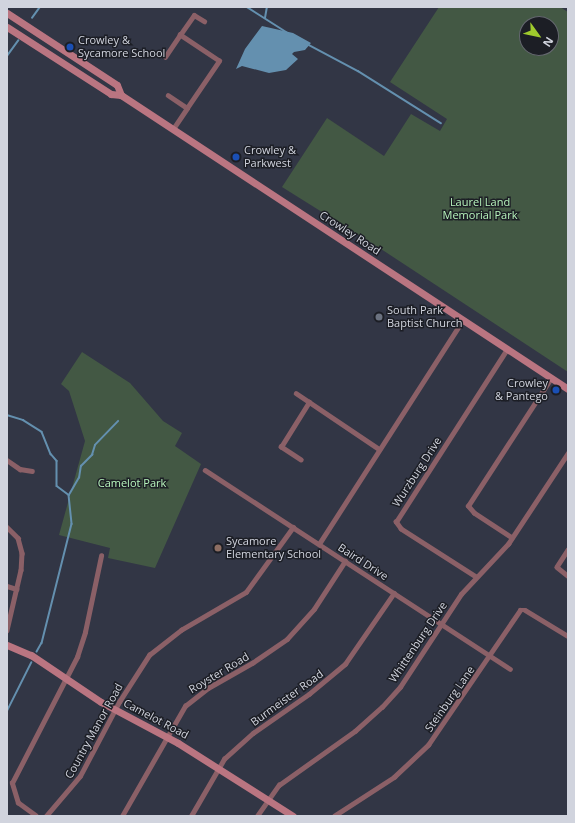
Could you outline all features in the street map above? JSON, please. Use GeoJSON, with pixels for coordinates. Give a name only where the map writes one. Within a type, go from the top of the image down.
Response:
{"type":"FeatureCollection","features":[{"type":"Feature","properties":{"kind":"main road","name":"Crowley Road"},"geometry":{"type":"LineString","coordinates":[[7,13],[117,85],[121,95]]}},
{"type":"Feature","properties":{"kind":"main road","name":"Crowley Road"},"geometry":{"type":"LineString","coordinates":[[7,27],[111,94],[121,95],[174,129],[568,389]]}},
{"type":"Feature","properties":{"kind":"main road","name":"Camelot Road"},"geometry":{"type":"LineString","coordinates":[[7,645],[31,655],[115,710],[167,737],[219,768],[293,816]]}},
{"type":"Feature","properties":{"kind":"street"},"geometry":{"type":"LineString","coordinates":[[165,58],[194,15],[204,21]]}},
{"type":"Feature","properties":{"kind":"street"},"geometry":{"type":"LineString","coordinates":[[174,129],[219,61],[180,35]]}},
{"type":"Feature","properties":{"kind":"street"},"geometry":{"type":"LineString","coordinates":[[168,95],[187,108]]}},
{"type":"Feature","properties":{"kind":"street"},"geometry":{"type":"LineString","coordinates":[[319,544],[463,320]]}},
{"type":"Feature","properties":{"kind":"street","name":"Wurzburg Drive"},"geometry":{"type":"LineString","coordinates":[[476,577],[400,529],[396,522],[507,349]]}},
{"type":"Feature","properties":{"kind":"street"},"geometry":{"type":"LineString","coordinates":[[512,538],[474,513],[468,506],[551,378]]}},
{"type":"Feature","properties":{"kind":"street"},"geometry":{"type":"LineString","coordinates":[[296,393],[380,449]]}},
{"type":"Feature","properties":{"kind":"street"},"geometry":{"type":"LineString","coordinates":[[301,460],[280,447],[309,402]]}},
{"type":"Feature","properties":{"kind":"street","name":"Whittenburg Drive"},"geometry":{"type":"LineString","coordinates":[[257,816],[279,785],[355,731],[382,708],[400,687],[442,624],[476,577],[512,538],[568,453]]}},
{"type":"Feature","properties":{"kind":"street"},"geometry":{"type":"LineString","coordinates":[[7,460],[20,469],[32,471]]}},
{"type":"Feature","properties":{"kind":"street","name":"Baird Drive"},"geometry":{"type":"LineString","coordinates":[[205,470],[510,669]]}},
{"type":"Feature","properties":{"kind":"street"},"geometry":{"type":"LineString","coordinates":[[7,527],[18,538],[22,548],[22,562],[7,630]]}},
{"type":"Feature","properties":{"kind":"street","name":"Country Manor Road"},"geometry":{"type":"LineString","coordinates":[[46,816],[80,776],[115,710],[149,655],[181,630],[246,592],[293,527]]}},
{"type":"Feature","properties":{"kind":"street"},"geometry":{"type":"LineString","coordinates":[[568,550],[558,568],[568,576]]}},
{"type":"Feature","properties":{"kind":"street"},"geometry":{"type":"LineString","coordinates":[[36,816],[18,803],[14,794],[14,778],[67,678],[85,632],[101,556]]}},
{"type":"Feature","properties":{"kind":"street","name":"Royster Road"},"geometry":{"type":"LineString","coordinates":[[122,816],[185,706],[194,697],[266,654],[296,631],[314,609],[345,561]]}},
{"type":"Feature","properties":{"kind":"street"},"geometry":{"type":"LineString","coordinates":[[7,586],[17,589]]}},
{"type":"Feature","properties":{"kind":"street","name":"Burmeister Road"},"geometry":{"type":"LineString","coordinates":[[191,816],[219,768],[232,750],[253,733],[309,694],[345,664],[394,593]]}},
{"type":"Feature","properties":{"kind":"street","name":"Steinburg Lane"},"geometry":{"type":"LineString","coordinates":[[334,816],[394,777],[428,745],[520,610],[534,615],[568,636]]}},
{"type":"Feature","properties":{"kind":"green space","name":"Laurel Land Memorial Park"},"geometry":{"type":"Polygon","coordinates":[[[439,7],[560,7],[568,12],[568,372],[381,249],[282,187],[327,118],[384,156],[411,114],[440,131],[447,119],[390,82],[439,7]]]}},
{"type":"Feature","properties":{"kind":"green space","name":"Camelot Park"},"geometry":{"type":"Polygon","coordinates":[[[82,352],[130,383],[163,421],[182,433],[175,446],[201,464],[155,568],[108,558],[110,548],[59,535],[85,441],[69,391],[61,384],[82,352]]]}},
{"type":"Feature","properties":{"kind":"water"},"geometry":{"type":"Polygon","coordinates":[[[262,26],[293,33],[311,43],[305,50],[294,52],[292,54],[298,59],[286,70],[269,73],[242,66],[236,69],[245,49],[262,26]]]}},
{"type":"Feature","properties":{"kind":"waterway"},"geometry":{"type":"LineString","coordinates":[[32,18],[40,7]]}},
{"type":"Feature","properties":{"kind":"waterway"},"geometry":{"type":"LineString","coordinates":[[247,7],[288,33]]}},
{"type":"Feature","properties":{"kind":"waterway"},"geometry":{"type":"LineString","coordinates":[[265,18],[267,7]]}},
{"type":"Feature","properties":{"kind":"waterway"},"geometry":{"type":"LineString","coordinates":[[7,56],[18,41]]}},
{"type":"Feature","properties":{"kind":"waterway"},"geometry":{"type":"LineString","coordinates":[[307,44],[358,71],[441,123]]}},
{"type":"Feature","properties":{"kind":"waterway"},"geometry":{"type":"LineString","coordinates":[[7,415],[23,420],[42,432],[51,454],[57,461],[57,486],[69,495],[72,524],[42,643],[37,652]]}},
{"type":"Feature","properties":{"kind":"waterway"},"geometry":{"type":"LineString","coordinates":[[69,495],[79,478],[81,466],[92,455],[95,445],[118,421]]}},
{"type":"Feature","properties":{"kind":"waterway"},"geometry":{"type":"LineString","coordinates":[[7,711],[31,663]]}},
{"type":"Feature","properties":{"kind":"place","name":"Crowley & Sycamore School"},"geometry":{"type":"Point","coordinates":[70,47]}},
{"type":"Feature","properties":{"kind":"place","name":"Crowley & Parkwest"},"geometry":{"type":"Point","coordinates":[236,157]}},
{"type":"Feature","properties":{"kind":"place","name":"South Park Baptist Church"},"geometry":{"type":"Point","coordinates":[379,317]}},
{"type":"Feature","properties":{"kind":"place","name":"Crowley & Pantego"},"geometry":{"type":"Point","coordinates":[556,390]}},
{"type":"Feature","properties":{"kind":"place","name":"Sycamore Elementary School"},"geometry":{"type":"Point","coordinates":[218,548]}}]}
